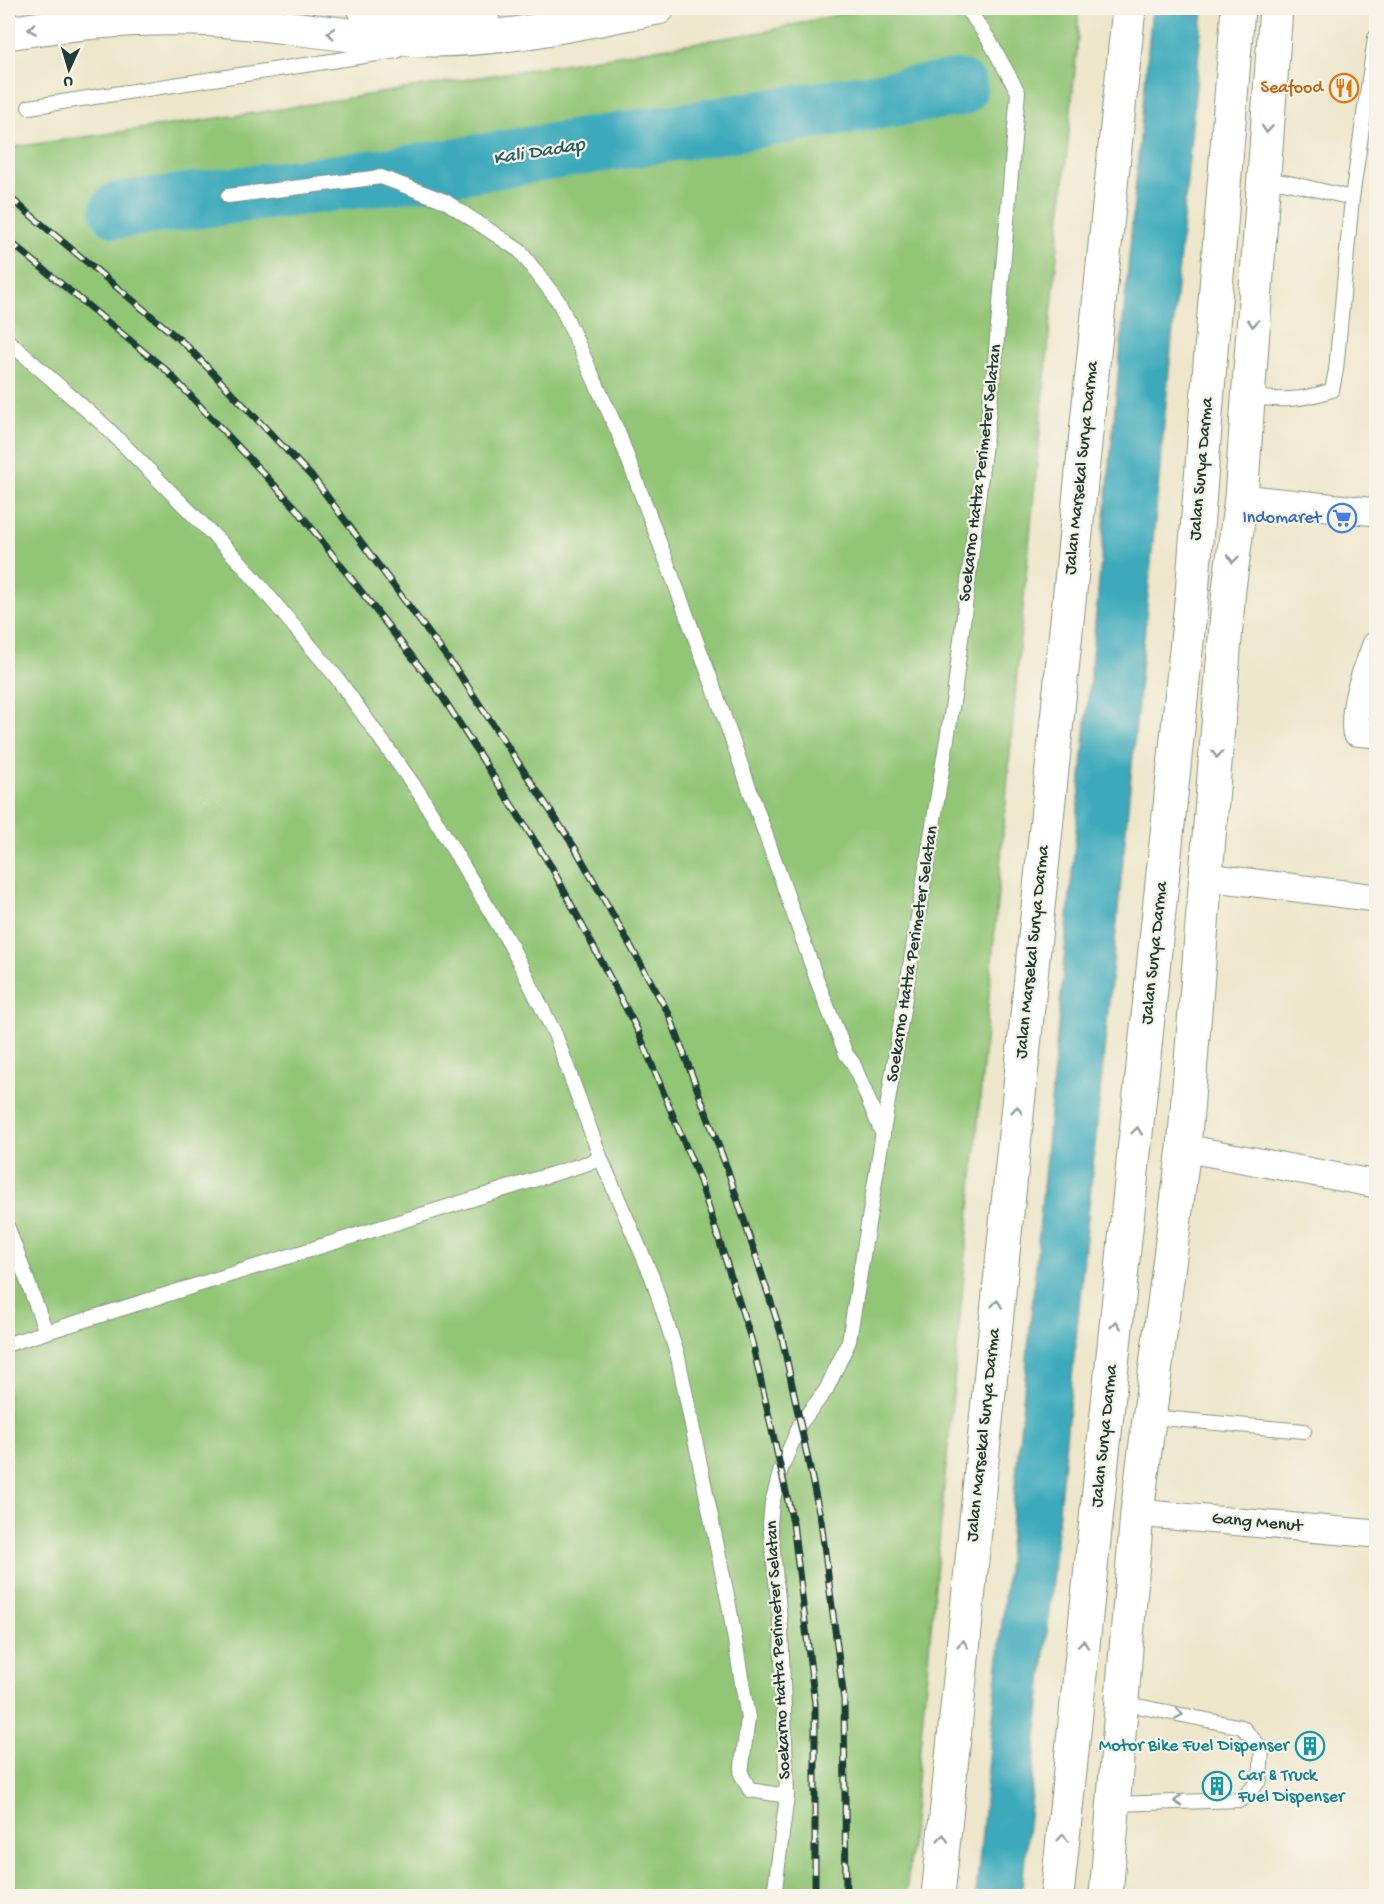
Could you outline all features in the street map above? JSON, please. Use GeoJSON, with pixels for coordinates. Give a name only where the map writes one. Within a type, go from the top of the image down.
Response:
{"type":"FeatureCollection","features":[{"type":"Feature","properties":{"kind":"main road"},"geometry":{"type":"LineString","coordinates":[[364,8],[466,20],[584,21]]}},
{"type":"Feature","properties":{"kind":"main road"},"geometry":{"type":"LineString","coordinates":[[8,33],[89,21],[148,18],[217,20],[372,38],[434,40],[494,37],[658,8]]}},
{"type":"Feature","properties":{"kind":"main road","name":"Jalan Marsekal Surya Darma"},"geometry":{"type":"LineString","coordinates":[[938,1896],[1129,8]]}},
{"type":"Feature","properties":{"kind":"main road","name":"Jalan Surya Darma"},"geometry":{"type":"LineString","coordinates":[[1057,1896],[1192,593],[1238,8]]}},
{"type":"Feature","properties":{"kind":"main road"},"geometry":{"type":"LineString","coordinates":[[1106,1896],[1137,1513],[1184,1148],[1229,589],[1241,498],[1276,8]]}},
{"type":"Feature","properties":{"kind":"street"},"geometry":{"type":"LineString","coordinates":[[1241,498],[1377,512]]}},
{"type":"Feature","properties":{"kind":"street"},"geometry":{"type":"LineString","coordinates":[[1377,645],[1361,684],[1355,719],[1356,732],[1377,734]]}},
{"type":"Feature","properties":{"kind":"street"},"geometry":{"type":"LineString","coordinates":[[1207,877],[1377,898]]}},
{"type":"Feature","properties":{"kind":"street"},"geometry":{"type":"LineString","coordinates":[[1184,1148],[1377,1184]]}},
{"type":"Feature","properties":{"kind":"street","name":"Gang Menut"},"geometry":{"type":"LineString","coordinates":[[1137,1513],[1377,1534]]}},
{"type":"Feature","properties":{"kind":"lane","name":"Soekarno Hatta Perimeter Selatan"},"geometry":{"type":"LineString","coordinates":[[774,1896],[787,1796],[781,1628],[770,1524],[772,1503],[781,1469],[800,1424],[826,1390],[849,1341],[954,696],[994,362],[1018,92],[989,40],[967,8]]}},
{"type":"Feature","properties":{"kind":"lane"},"geometry":{"type":"LineString","coordinates":[[29,107],[494,37]]}},
{"type":"Feature","properties":{"kind":"lane"},"geometry":{"type":"LineString","coordinates":[[1248,396],[1281,401],[1314,396],[1332,390],[1336,370],[1352,198],[1375,38]]}},
{"type":"Feature","properties":{"kind":"lane"},"geometry":{"type":"LineString","coordinates":[[228,196],[381,177],[445,201],[520,251],[559,302],[618,432],[711,680],[822,993],[846,1054],[853,1063],[884,1135]]}},
{"type":"Feature","properties":{"kind":"lane"},"geometry":{"type":"LineString","coordinates":[[1263,179],[1352,198]]}},
{"type":"Feature","properties":{"kind":"lane"},"geometry":{"type":"LineString","coordinates":[[8,341],[106,427],[242,564],[337,678],[420,794],[511,946],[555,1034],[601,1159],[652,1277],[678,1357],[727,1594],[748,1718],[741,1774],[750,1790],[787,1796]]}},
{"type":"Feature","properties":{"kind":"lane"},"geometry":{"type":"LineString","coordinates":[[8,1344],[601,1159]]}},
{"type":"Feature","properties":{"kind":"lane"},"geometry":{"type":"LineString","coordinates":[[8,1228],[46,1332]]}},
{"type":"Feature","properties":{"kind":"lane"},"geometry":{"type":"LineString","coordinates":[[1151,1417],[1304,1431]]}},
{"type":"Feature","properties":{"kind":"lane"},"geometry":{"type":"LineString","coordinates":[[1113,1804],[1241,1800],[1260,1780],[1262,1749],[1242,1727],[1122,1703]]}},
{"type":"Feature","properties":{"kind":"green space"},"geometry":{"type":"Polygon","coordinates":[[[866,8],[1078,8],[1078,37],[1020,638],[976,1145],[906,1896],[8,1896],[8,148],[268,111],[762,32],[866,8]]]}},
{"type":"Feature","properties":{"kind":"water"},"geometry":{"type":"Polygon","coordinates":[[[1152,8],[1203,8],[1125,839],[1021,1896],[976,1896],[1036,1265],[1152,8]]]}},
{"type":"Feature","properties":{"kind":"waterway","name":"Kali Dadap"},"geometry":{"type":"LineString","coordinates":[[119,210],[421,172],[959,88]]}},
{"type":"Feature","properties":{"kind":"railway"},"geometry":{"type":"LineString","coordinates":[[8,196],[186,345],[315,480],[460,675],[575,848],[669,1014],[728,1171],[781,1333],[821,1521],[844,1700],[846,1896]]}},
{"type":"Feature","properties":{"kind":"railway"},"geometry":{"type":"LineString","coordinates":[[8,240],[166,370],[296,508],[438,690],[552,868],[638,1031],[700,1181],[752,1342],[793,1523],[815,1704],[815,1896]]}},
{"type":"Feature","properties":{"kind":"place","name":"Seafood"},"geometry":{"type":"Point","coordinates":[1344,88]}},
{"type":"Feature","properties":{"kind":"place","name":"Indomaret"},"geometry":{"type":"Point","coordinates":[1342,518]}},
{"type":"Feature","properties":{"kind":"place","name":"Motor Bike Fuel Dispenser"},"geometry":{"type":"Point","coordinates":[1310,1746]}},
{"type":"Feature","properties":{"kind":"place","name":"Car & Truck Fuel Dispenser"},"geometry":{"type":"Point","coordinates":[1217,1786]}}]}
